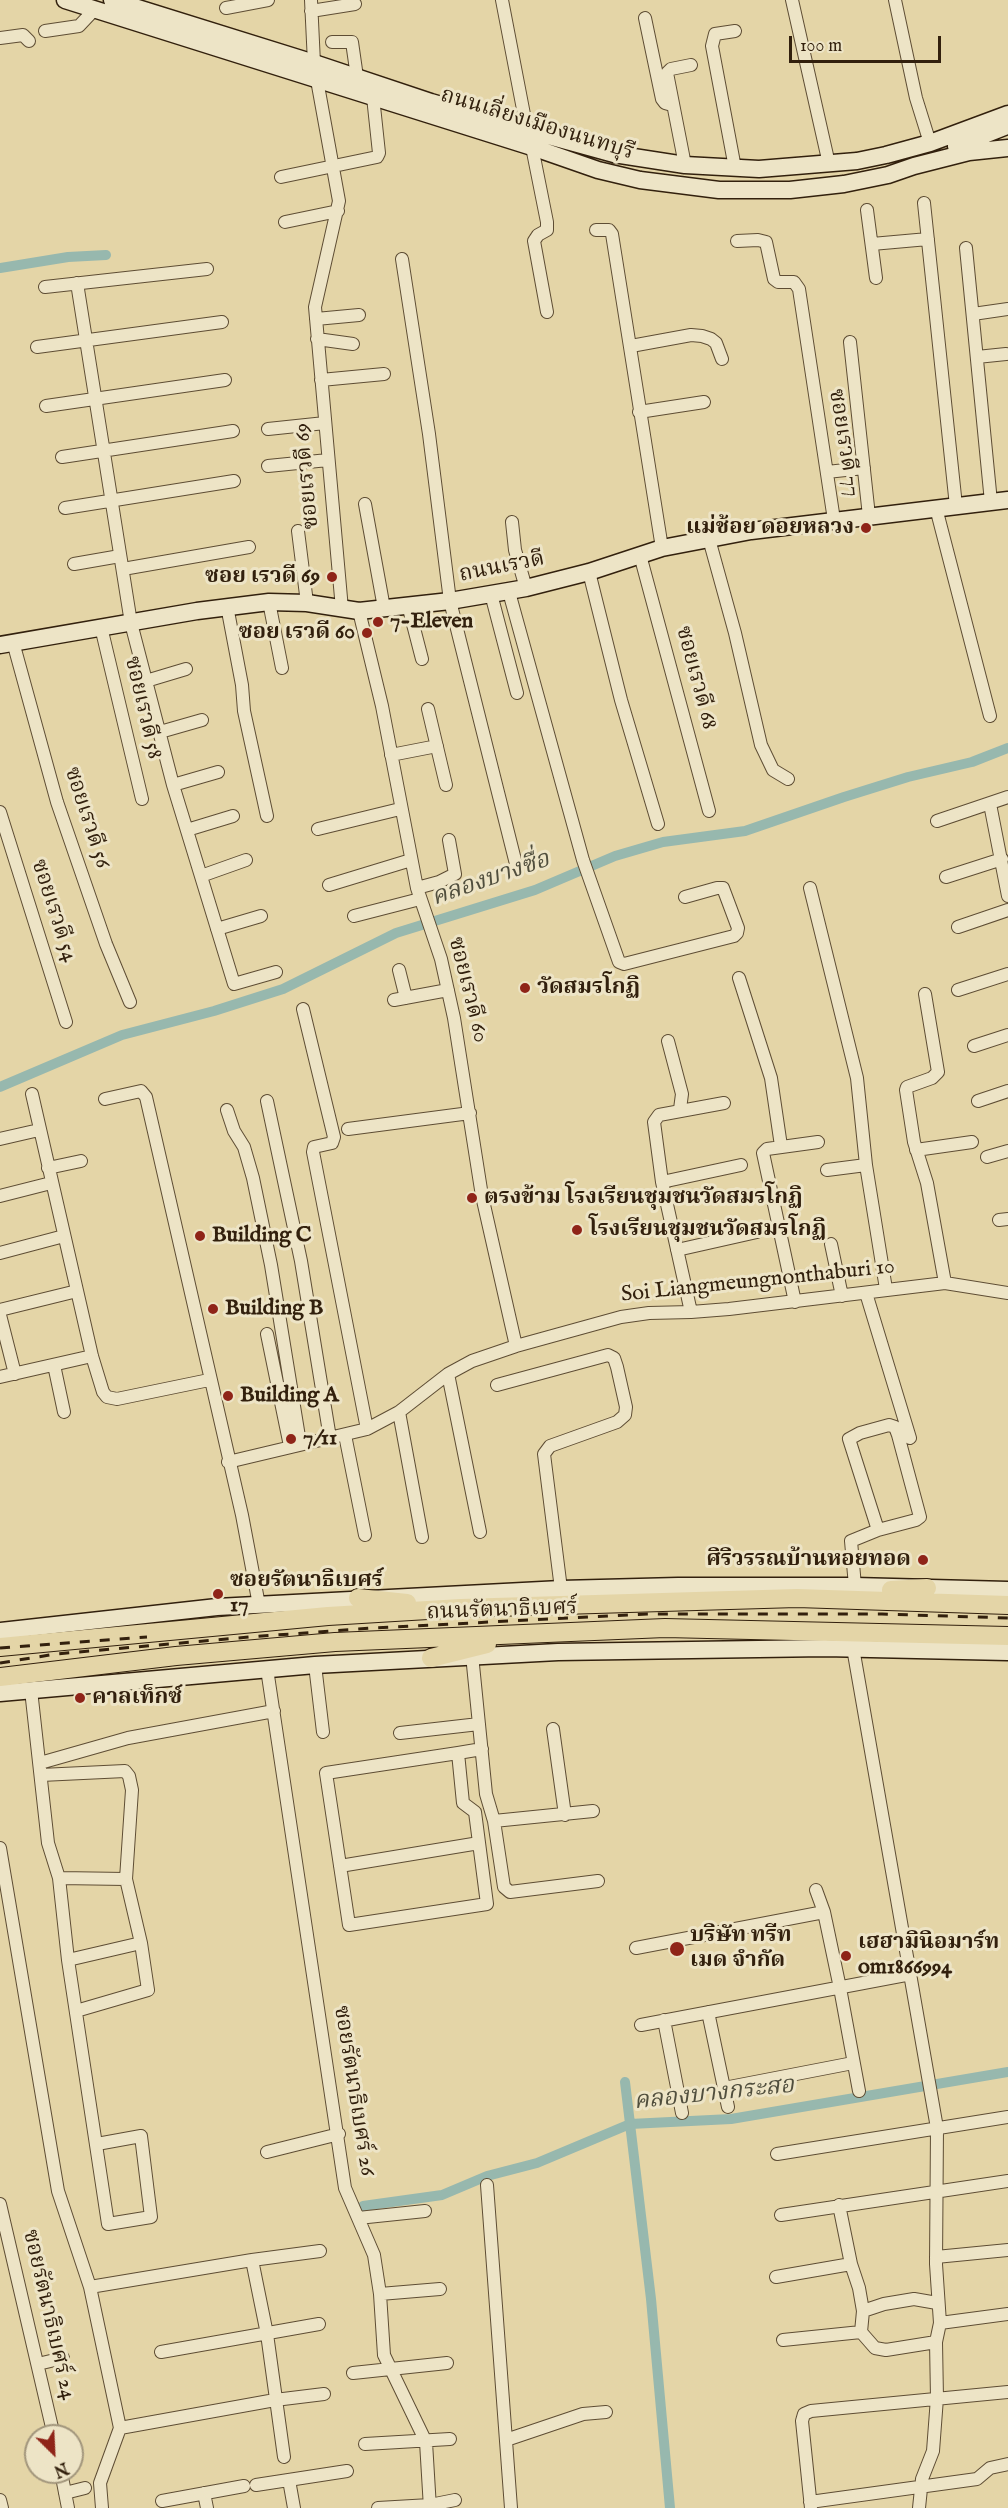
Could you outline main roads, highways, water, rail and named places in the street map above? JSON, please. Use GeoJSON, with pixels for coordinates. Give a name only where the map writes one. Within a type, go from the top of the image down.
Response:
{"type":"FeatureCollection","features":[{"type":"Feature","properties":{"kind":"main road","name":"ถนนเลี่ยงเมืองนนทบุรี"},"geometry":{"type":"LineString","coordinates":[[65,0],[532,147],[598,170],[640,180],[692,187],[790,190],[844,184],[888,175],[914,165],[969,152],[1007,147]]}},
{"type":"Feature","properties":{"kind":"main road","name":"ถนนเลี่ยงเมืองนนทบุรี"},"geometry":{"type":"LineString","coordinates":[[112,0],[527,130],[614,154],[684,165],[759,169],[829,164],[886,155],[1006,119]]}},
{"type":"Feature","properties":{"kind":"main road"},"geometry":{"type":"LineString","coordinates":[[571,161],[721,180],[794,178],[892,164],[956,146],[1006,119]]}},
{"type":"Feature","properties":{"kind":"main road","name":"ถนนเรวดี"},"geometry":{"type":"LineString","coordinates":[[6,644],[227,606],[269,602],[307,603],[350,610],[450,601],[518,590],[589,572],[662,548],[709,539],[770,528],[1008,500]]}},
{"type":"Feature","properties":{"kind":"main road","name":"ถนนรัตนาธิเบศร์"},"geometry":{"type":"LineString","coordinates":[[0,1630],[217,1607],[561,1589],[678,1586],[855,1586],[1008,1590]]}},
{"type":"Feature","properties":{"kind":"main road"},"geometry":{"type":"LineString","coordinates":[[797,1598],[927,1588]]}},
{"type":"Feature","properties":{"kind":"main road"},"geometry":{"type":"LineString","coordinates":[[358,1598],[461,1608]]}},
{"type":"Feature","properties":{"kind":"main road","name":"ถนนรัตนาธิเบศร์"},"geometry":{"type":"LineString","coordinates":[[0,1647],[328,1616],[461,1608],[797,1598],[1008,1605]]}},
{"type":"Feature","properties":{"kind":"main road","name":"ถนนรัตนาธิเบศร์"},"geometry":{"type":"LineString","coordinates":[[0,1677],[176,1656],[335,1642],[665,1628],[1008,1636]]}},
{"type":"Feature","properties":{"kind":"main road"},"geometry":{"type":"LineString","coordinates":[[431,1658],[524,1635]]}},
{"type":"Feature","properties":{"kind":"main road","name":"ถนนรัตนาธิเบศร์"},"geometry":{"type":"LineString","coordinates":[[0,1693],[315,1665],[472,1655],[642,1649],[853,1648],[1008,1652]]}},
{"type":"Feature","properties":{"kind":"waterway"},"geometry":{"type":"LineString","coordinates":[[0,268],[68,257],[106,255]]}},
{"type":"Feature","properties":{"kind":"waterway","name":"คลองบางซื่อ"},"geometry":{"type":"LineString","coordinates":[[0,1087],[122,1035],[214,1011],[283,989],[396,933],[535,890],[615,856],[663,842],[745,831],[844,797],[908,777],[972,762],[1008,748]]}},
{"type":"Feature","properties":{"kind":"waterway","name":"คลองบางกระสอ"},"geometry":{"type":"LineString","coordinates":[[363,2206],[442,2195],[487,2176],[537,2163],[630,2124],[731,2119],[1008,2072]]}},
{"type":"Feature","properties":{"kind":"waterway"},"geometry":{"type":"LineString","coordinates":[[625,2082],[651,2299],[670,2508]]}},
{"type":"Feature","properties":{"kind":"railway"},"geometry":{"type":"LineString","coordinates":[[0,1663],[56,1654],[249,1637],[373,1628],[647,1614],[882,1614],[1008,1618]]}},
{"type":"Feature","properties":{"kind":"railway"},"geometry":{"type":"LineString","coordinates":[[0,1648],[147,1637]]}},
{"type":"Feature","properties":{"kind":"place","name":"แม่ช้อย ดอยหลวง"},"geometry":{"type":"Point","coordinates":[866,528]}},
{"type":"Feature","properties":{"kind":"place","name":"ซอย เรวดี 69"},"geometry":{"type":"Point","coordinates":[332,577]}},
{"type":"Feature","properties":{"kind":"place","name":"7-Eleven"},"geometry":{"type":"Point","coordinates":[378,622]}},
{"type":"Feature","properties":{"kind":"place","name":"ซอย เรวดี 60"},"geometry":{"type":"Point","coordinates":[367,633]}},
{"type":"Feature","properties":{"kind":"place","name":"วัดสมรโกฏิ"},"geometry":{"type":"Point","coordinates":[525,988]}},
{"type":"Feature","properties":{"kind":"place","name":"ตรงข้าม โรงเรียนชุมชนวัดสมรโกฏิ"},"geometry":{"type":"Point","coordinates":[472,1198]}},
{"type":"Feature","properties":{"kind":"place","name":"โรงเรียนชุมชนวัดสมรโกฏิ"},"geometry":{"type":"Point","coordinates":[577,1230]}},
{"type":"Feature","properties":{"kind":"place","name":"Building C"},"geometry":{"type":"Point","coordinates":[200,1236]}},
{"type":"Feature","properties":{"kind":"place","name":"Building B"},"geometry":{"type":"Point","coordinates":[213,1309]}},
{"type":"Feature","properties":{"kind":"place","name":"Building A"},"geometry":{"type":"Point","coordinates":[228,1396]}},
{"type":"Feature","properties":{"kind":"place","name":"7/11"},"geometry":{"type":"Point","coordinates":[291,1439]}},
{"type":"Feature","properties":{"kind":"place","name":"ศิริวรรณบ้านหอยทอด"},"geometry":{"type":"Point","coordinates":[923,1560]}},
{"type":"Feature","properties":{"kind":"place","name":"ซอยรัตนาธิเบศร์ 17"},"geometry":{"type":"Point","coordinates":[218,1594]}},
{"type":"Feature","properties":{"kind":"place","name":"คาลเท็กซ์"},"geometry":{"type":"Point","coordinates":[80,1698]}},
{"type":"Feature","properties":{"kind":"place","name":"บริษัท ทรีท เมด จำกัด"},"geometry":{"type":"Point","coordinates":[677,1949]}},
{"type":"Feature","properties":{"kind":"place","name":"เฮฮามินิอมาร์ท om1866994"},"geometry":{"type":"Point","coordinates":[846,1956]}}]}
